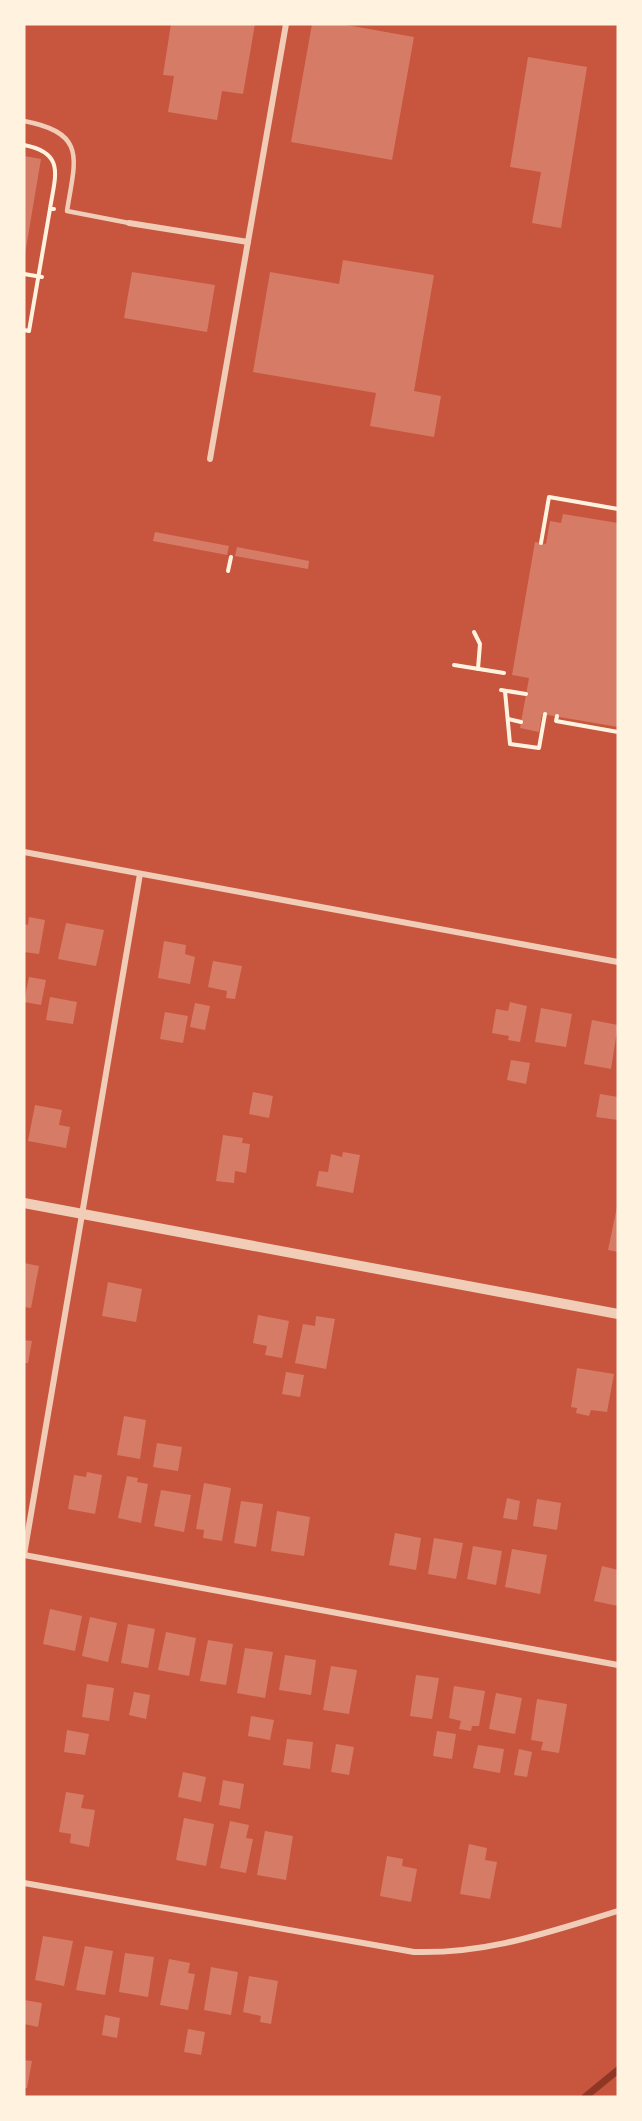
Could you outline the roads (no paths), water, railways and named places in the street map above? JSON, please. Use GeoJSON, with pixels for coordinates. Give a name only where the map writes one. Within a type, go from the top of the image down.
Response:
{"type":"FeatureCollection","features":[{"type":"Feature","properties":{"kind":"street"},"geometry":{"type":"LineString","coordinates":[[210,459],[286,24]]}},
{"type":"Feature","properties":{"kind":"street"},"geometry":{"type":"LineString","coordinates":[[129,223],[248,242]]}},
{"type":"Feature","properties":{"kind":"street"},"geometry":{"type":"LineString","coordinates":[[24,852],[618,962]]}},
{"type":"Feature","properties":{"kind":"street"},"geometry":{"type":"LineString","coordinates":[[140,874],[24,1555],[618,1665]]}},
{"type":"Feature","properties":{"kind":"street"},"geometry":{"type":"LineString","coordinates":[[24,1203],[618,1314]]}},
{"type":"Feature","properties":{"kind":"street"},"geometry":{"type":"LineString","coordinates":[[24,1883],[414,1952],[443,1953],[477,1950],[542,1934],[618,1911]]}},
{"type":"Feature","properties":{"kind":"lane"},"geometry":{"type":"LineString","coordinates":[[24,122],[55,130],[64,135],[71,145],[74,167],[67,211],[129,223]]}},
{"type":"Feature","properties":{"kind":"waterway"},"geometry":{"type":"LineString","coordinates":[[585,2097],[618,2070]]}}]}
